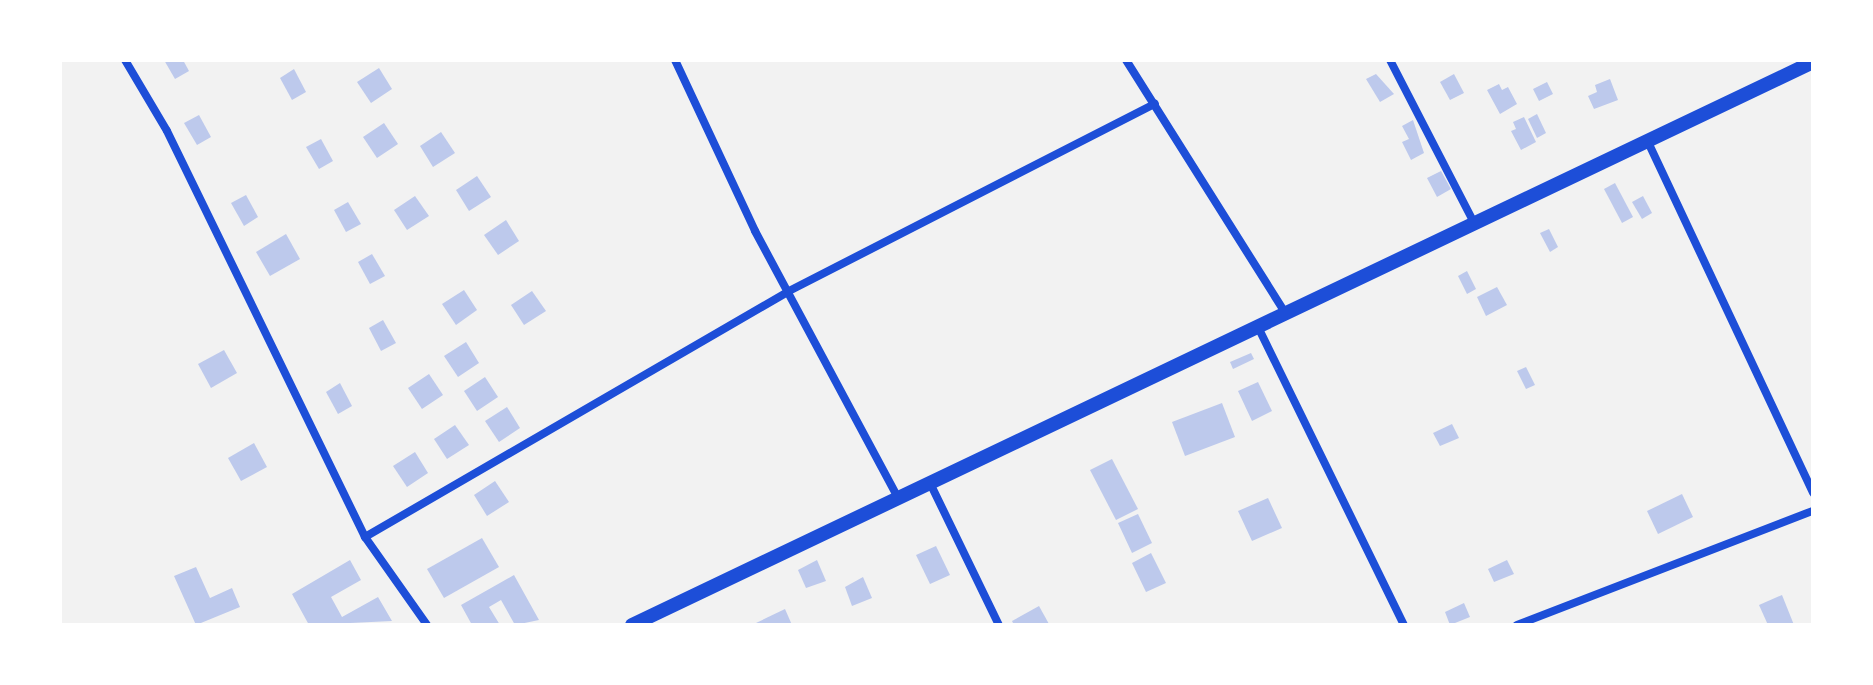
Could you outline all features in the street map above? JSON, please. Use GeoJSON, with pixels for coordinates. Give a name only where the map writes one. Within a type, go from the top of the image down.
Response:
{"type":"FeatureCollection","features":[{"type":"Feature","properties":{"kind":"highway"},"geometry":{"type":"LineString","coordinates":[[632,625],[648,621],[898,498],[1813,62]]}},
{"type":"Feature","properties":{"kind":"street"},"geometry":{"type":"LineString","coordinates":[[125,60],[167,131],[365,537],[427,625]]}},
{"type":"Feature","properties":{"kind":"street"},"geometry":{"type":"LineString","coordinates":[[675,60],[789,291],[898,498]]}},
{"type":"Feature","properties":{"kind":"street"},"geometry":{"type":"LineString","coordinates":[[1126,60],[1286,314]]}},
{"type":"Feature","properties":{"kind":"street"},"geometry":{"type":"LineString","coordinates":[[1390,60],[1475,225]]}},
{"type":"Feature","properties":{"kind":"street"},"geometry":{"type":"LineString","coordinates":[[365,537],[789,291],[1155,104]]}},
{"type":"Feature","properties":{"kind":"street"},"geometry":{"type":"LineString","coordinates":[[1648,142],[1813,493]]}},
{"type":"Feature","properties":{"kind":"street"},"geometry":{"type":"LineString","coordinates":[[1258,327],[1404,625]]}},
{"type":"Feature","properties":{"kind":"street"},"geometry":{"type":"LineString","coordinates":[[930,483],[999,625]]}},
{"type":"Feature","properties":{"kind":"street"},"geometry":{"type":"LineString","coordinates":[[1517,625],[1813,511]]}},
{"type":"Feature","properties":{"kind":"building"},"geometry":{"type":"Polygon","coordinates":[[[164,60],[183,60],[189,71],[175,79],[164,60]]]}},
{"type":"Feature","properties":{"kind":"building"},"geometry":{"type":"Polygon","coordinates":[[[379,68],[392,89],[371,103],[357,82],[379,68]]]}},
{"type":"Feature","properties":{"kind":"building"},"geometry":{"type":"Polygon","coordinates":[[[294,69],[306,92],[292,100],[280,78],[294,69]]]}},
{"type":"Feature","properties":{"kind":"building"},"geometry":{"type":"Polygon","coordinates":[[[1376,74],[1394,94],[1380,102],[1366,79],[1376,74]]]}},
{"type":"Feature","properties":{"kind":"building"},"geometry":{"type":"Polygon","coordinates":[[[1454,74],[1464,93],[1450,100],[1440,82],[1454,74]]]}},
{"type":"Feature","properties":{"kind":"building"},"geometry":{"type":"Polygon","coordinates":[[[1610,79],[1618,100],[1594,109],[1588,96],[1597,92],[1595,85],[1610,79]]]}},
{"type":"Feature","properties":{"kind":"building"},"geometry":{"type":"Polygon","coordinates":[[[1547,82],[1553,94],[1539,101],[1533,89],[1547,82]]]}},
{"type":"Feature","properties":{"kind":"building"},"geometry":{"type":"Polygon","coordinates":[[[1499,84],[1502,90],[1508,87],[1517,104],[1500,114],[1487,90],[1499,84]]]}},
{"type":"Feature","properties":{"kind":"building"},"geometry":{"type":"Polygon","coordinates":[[[1537,114],[1546,133],[1537,138],[1528,119],[1537,114]]]}},
{"type":"Feature","properties":{"kind":"building"},"geometry":{"type":"Polygon","coordinates":[[[199,115],[211,137],[197,145],[184,123],[199,115]]]}},
{"type":"Feature","properties":{"kind":"building"},"geometry":{"type":"Polygon","coordinates":[[[1524,117],[1536,142],[1521,150],[1511,131],[1516,129],[1513,122],[1524,117]]]}},
{"type":"Feature","properties":{"kind":"building"},"geometry":{"type":"Polygon","coordinates":[[[1413,120],[1424,153],[1411,160],[1402,142],[1409,139],[1402,126],[1413,120]]]}},
{"type":"Feature","properties":{"kind":"building"},"geometry":{"type":"Polygon","coordinates":[[[384,123],[398,144],[377,158],[363,137],[384,123]]]}},
{"type":"Feature","properties":{"kind":"building"},"geometry":{"type":"Polygon","coordinates":[[[441,132],[455,153],[433,167],[420,146],[441,132]]]}},
{"type":"Feature","properties":{"kind":"building"},"geometry":{"type":"Polygon","coordinates":[[[321,139],[333,161],[319,169],[306,147],[321,139]]]}},
{"type":"Feature","properties":{"kind":"building"},"geometry":{"type":"Polygon","coordinates":[[[1441,171],[1451,189],[1437,197],[1427,178],[1441,171]]]}},
{"type":"Feature","properties":{"kind":"building"},"geometry":{"type":"Polygon","coordinates":[[[477,176],[491,197],[469,211],[456,190],[477,176]]]}},
{"type":"Feature","properties":{"kind":"building"},"geometry":{"type":"Polygon","coordinates":[[[1615,183],[1633,217],[1622,223],[1604,189],[1615,183]]]}},
{"type":"Feature","properties":{"kind":"building"},"geometry":{"type":"Polygon","coordinates":[[[246,195],[258,217],[244,226],[231,203],[246,195]]]}},
{"type":"Feature","properties":{"kind":"building"},"geometry":{"type":"Polygon","coordinates":[[[415,196],[429,216],[407,230],[394,210],[415,196]]]}},
{"type":"Feature","properties":{"kind":"building"},"geometry":{"type":"Polygon","coordinates":[[[1643,196],[1652,213],[1642,219],[1632,202],[1643,196]]]}},
{"type":"Feature","properties":{"kind":"building"},"geometry":{"type":"Polygon","coordinates":[[[348,202],[361,224],[346,232],[334,210],[348,202]]]}},
{"type":"Feature","properties":{"kind":"building"},"geometry":{"type":"Polygon","coordinates":[[[506,220],[519,241],[498,255],[484,235],[506,220]]]}},
{"type":"Feature","properties":{"kind":"building"},"geometry":{"type":"Polygon","coordinates":[[[1549,229],[1558,247],[1550,252],[1540,233],[1549,229]]]}},
{"type":"Feature","properties":{"kind":"building"},"geometry":{"type":"Polygon","coordinates":[[[286,234],[300,259],[270,276],[256,252],[286,234]]]}},
{"type":"Feature","properties":{"kind":"building"},"geometry":{"type":"Polygon","coordinates":[[[372,254],[385,276],[370,284],[358,262],[372,254]]]}},
{"type":"Feature","properties":{"kind":"building"},"geometry":{"type":"Polygon","coordinates":[[[1467,271],[1476,289],[1467,294],[1458,276],[1467,271]]]}},
{"type":"Feature","properties":{"kind":"building"},"geometry":{"type":"Polygon","coordinates":[[[1497,287],[1507,305],[1486,316],[1477,297],[1497,287]]]}},
{"type":"Feature","properties":{"kind":"building"},"geometry":{"type":"Polygon","coordinates":[[[464,290],[477,310],[456,325],[442,304],[464,290]]]}},
{"type":"Feature","properties":{"kind":"building"},"geometry":{"type":"Polygon","coordinates":[[[532,291],[546,311],[524,325],[511,305],[532,291]]]}},
{"type":"Feature","properties":{"kind":"building"},"geometry":{"type":"Polygon","coordinates":[[[383,320],[396,343],[381,351],[369,328],[383,320]]]}},
{"type":"Feature","properties":{"kind":"building"},"geometry":{"type":"Polygon","coordinates":[[[466,342],[479,363],[458,377],[444,356],[466,342]]]}},
{"type":"Feature","properties":{"kind":"building"},"geometry":{"type":"Polygon","coordinates":[[[224,350],[237,373],[211,388],[198,364],[224,350]]]}},
{"type":"Feature","properties":{"kind":"building"},"geometry":{"type":"Polygon","coordinates":[[[1251,353],[1254,359],[1233,369],[1230,362],[1251,353]]]}},
{"type":"Feature","properties":{"kind":"building"},"geometry":{"type":"Polygon","coordinates":[[[1526,367],[1535,385],[1526,389],[1517,371],[1526,367]]]}},
{"type":"Feature","properties":{"kind":"building"},"geometry":{"type":"Polygon","coordinates":[[[429,374],[443,395],[422,409],[408,388],[429,374]]]}},
{"type":"Feature","properties":{"kind":"building"},"geometry":{"type":"Polygon","coordinates":[[[485,377],[498,397],[477,411],[464,391],[485,377]]]}},
{"type":"Feature","properties":{"kind":"building"},"geometry":{"type":"Polygon","coordinates":[[[1258,382],[1272,411],[1252,421],[1238,391],[1258,382]]]}},
{"type":"Feature","properties":{"kind":"building"},"geometry":{"type":"Polygon","coordinates":[[[340,383],[352,406],[338,414],[326,392],[340,383]]]}},
{"type":"Feature","properties":{"kind":"building"},"geometry":{"type":"Polygon","coordinates":[[[1222,403],[1235,437],[1185,456],[1172,422],[1222,403]]]}},
{"type":"Feature","properties":{"kind":"building"},"geometry":{"type":"Polygon","coordinates":[[[507,407],[520,428],[499,442],[485,421],[507,407]]]}},
{"type":"Feature","properties":{"kind":"building"},"geometry":{"type":"Polygon","coordinates":[[[1452,424],[1459,438],[1440,446],[1433,433],[1452,424]]]}},
{"type":"Feature","properties":{"kind":"building"},"geometry":{"type":"Polygon","coordinates":[[[455,425],[469,445],[447,459],[434,439],[455,425]]]}},
{"type":"Feature","properties":{"kind":"building"},"geometry":{"type":"Polygon","coordinates":[[[254,443],[267,467],[241,481],[228,458],[254,443]]]}},
{"type":"Feature","properties":{"kind":"building"},"geometry":{"type":"Polygon","coordinates":[[[415,452],[428,473],[407,487],[393,466],[415,452]]]}},
{"type":"Feature","properties":{"kind":"building"},"geometry":{"type":"Polygon","coordinates":[[[1112,459],[1138,509],[1116,520],[1090,470],[1112,459]]]}},
{"type":"Feature","properties":{"kind":"building"},"geometry":{"type":"Polygon","coordinates":[[[495,481],[509,502],[487,516],[474,495],[495,481]]]}},
{"type":"Feature","properties":{"kind":"building"},"geometry":{"type":"Polygon","coordinates":[[[1682,494],[1693,517],[1658,534],[1647,511],[1682,494]]]}},
{"type":"Feature","properties":{"kind":"building"},"geometry":{"type":"Polygon","coordinates":[[[1268,498],[1282,528],[1252,541],[1238,511],[1268,498]]]}},
{"type":"Feature","properties":{"kind":"building"},"geometry":{"type":"Polygon","coordinates":[[[1138,514],[1152,543],[1132,553],[1118,523],[1138,514]]]}},
{"type":"Feature","properties":{"kind":"building"},"geometry":{"type":"Polygon","coordinates":[[[482,538],[499,567],[444,598],[427,569],[482,538]]]}},
{"type":"Feature","properties":{"kind":"building"},"geometry":{"type":"Polygon","coordinates":[[[936,546],[950,575],[930,584],[916,555],[936,546]]]}},
{"type":"Feature","properties":{"kind":"building"},"geometry":{"type":"Polygon","coordinates":[[[1151,553],[1166,583],[1146,592],[1132,563],[1151,553]]]}},
{"type":"Feature","properties":{"kind":"building"},"geometry":{"type":"Polygon","coordinates":[[[350,560],[361,580],[331,597],[342,617],[378,597],[392,621],[309,625],[292,594],[350,560]]]}},
{"type":"Feature","properties":{"kind":"building"},"geometry":{"type":"Polygon","coordinates":[[[817,560],[826,581],[806,588],[798,570],[817,560]]]}},
{"type":"Feature","properties":{"kind":"building"},"geometry":{"type":"Polygon","coordinates":[[[1507,560],[1514,574],[1494,582],[1488,569],[1507,560]]]}},
{"type":"Feature","properties":{"kind":"building"},"geometry":{"type":"Polygon","coordinates":[[[196,567],[210,598],[232,588],[240,607],[196,625],[174,576],[196,567]]]}},
{"type":"Feature","properties":{"kind":"building"},"geometry":{"type":"Polygon","coordinates":[[[514,575],[539,620],[515,625],[501,600],[489,607],[500,625],[472,625],[461,605],[514,575]]]}},
{"type":"Feature","properties":{"kind":"building"},"geometry":{"type":"Polygon","coordinates":[[[863,577],[872,598],[852,606],[845,587],[863,577]]]}},
{"type":"Feature","properties":{"kind":"building"},"geometry":{"type":"Polygon","coordinates":[[[1782,595],[1794,625],[1768,625],[1759,605],[1782,595]]]}},
{"type":"Feature","properties":{"kind":"building"},"geometry":{"type":"Polygon","coordinates":[[[1464,603],[1470,617],[1450,625],[1445,612],[1464,603]]]}},
{"type":"Feature","properties":{"kind":"building"},"geometry":{"type":"Polygon","coordinates":[[[1039,606],[1049,624],[1014,625],[1012,621],[1039,606]]]}},
{"type":"Feature","properties":{"kind":"building"},"geometry":{"type":"Polygon","coordinates":[[[785,609],[792,625],[757,625],[756,623],[785,609]]]}}]}
